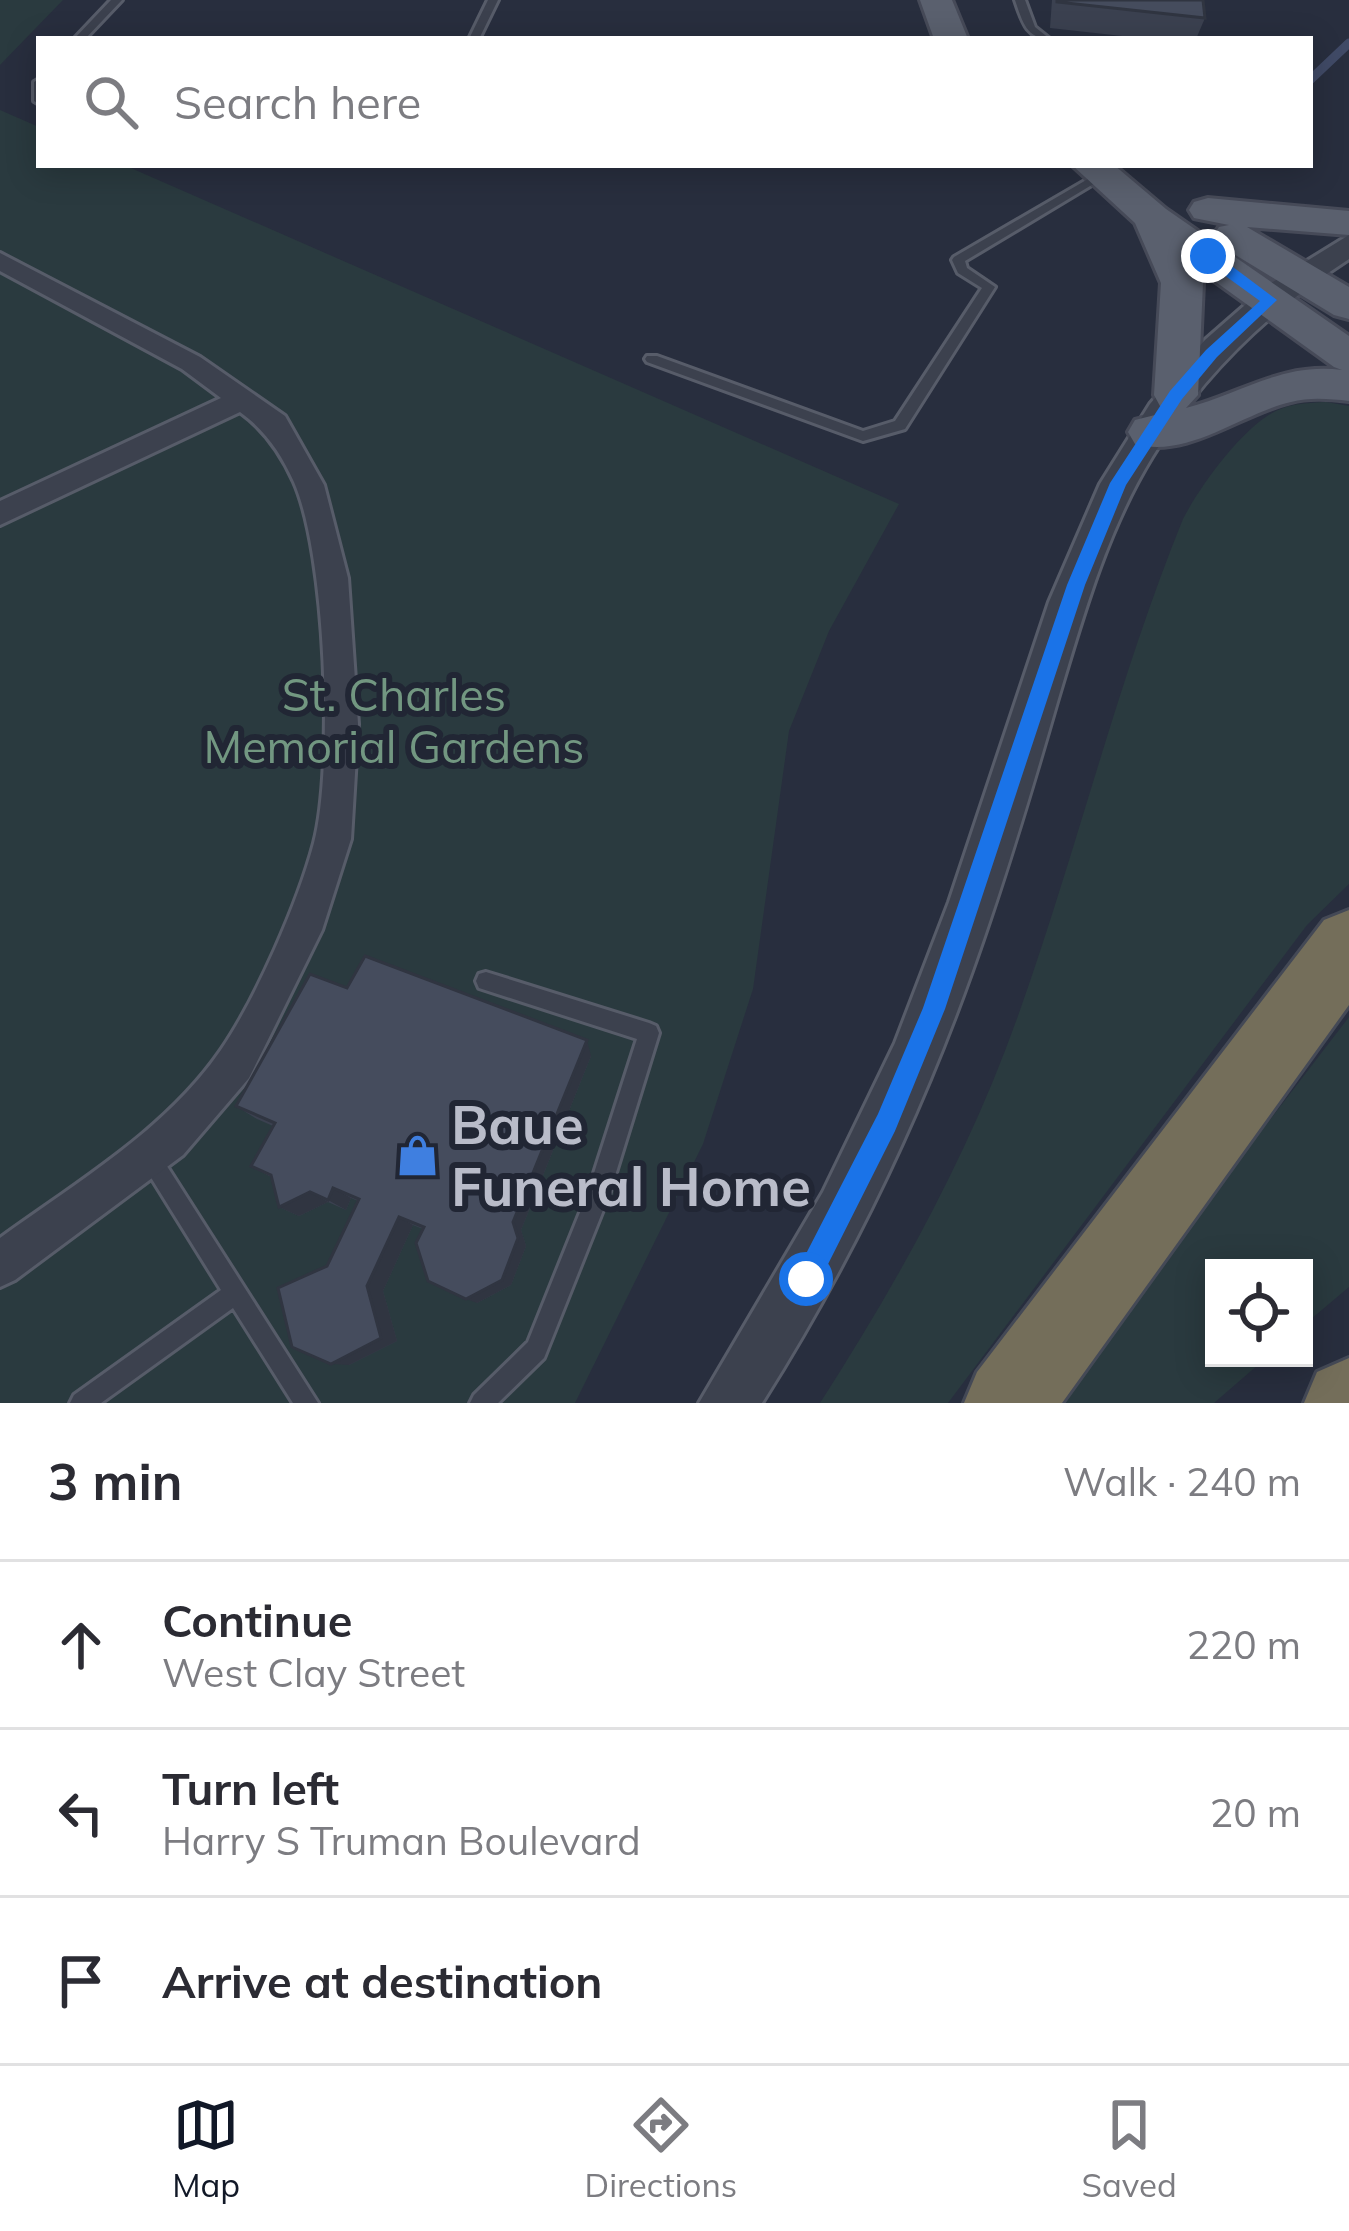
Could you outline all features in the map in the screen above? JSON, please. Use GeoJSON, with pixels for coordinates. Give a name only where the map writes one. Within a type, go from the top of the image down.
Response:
{"type":"FeatureCollection","features":[{"type":"Feature","properties":{"kind":"highway"},"geometry":{"type":"LineString","coordinates":[[1008,1403],[1349,945]]}},
{"type":"Feature","properties":{"kind":"main road"},"geometry":{"type":"LineString","coordinates":[[936,0],[950,36]]}},
{"type":"Feature","properties":{"kind":"main road"},"geometry":{"type":"LineString","coordinates":[[1104,174],[1285,288],[1349,357]]}},
{"type":"Feature","properties":{"kind":"main road"},"geometry":{"type":"LineString","coordinates":[[1166,210],[1349,223]]}},
{"type":"Feature","properties":{"kind":"main road"},"geometry":{"type":"LineString","coordinates":[[1166,210],[1182,284],[1164,414],[1222,412],[1285,385],[1349,386]]}},
{"type":"Feature","properties":{"kind":"main road"},"geometry":{"type":"LineString","coordinates":[[1285,288],[1349,305]]}},
{"type":"Feature","properties":{"kind":"street"},"geometry":{"type":"LineString","coordinates":[[728,1403],[806,1279],[886,1123],[970,906],[1076,585],[1118,483],[1211,354],[1285,288],[1349,245]]}},
{"type":"Feature","properties":{"kind":"street"},"geometry":{"type":"LineString","coordinates":[[0,261],[191,363],[275,423],[310,485],[333,578],[341,724],[333,839],[303,930],[235,1064],[148,1155],[0,1265]]}},
{"type":"Feature","properties":{"kind":"street"},"geometry":{"type":"LineString","coordinates":[[0,514],[242,399]]}},
{"type":"Feature","properties":{"kind":"lane"},"geometry":{"type":"LineString","coordinates":[[82,36],[117,0]]}},
{"type":"Feature","properties":{"kind":"lane"},"geometry":{"type":"LineString","coordinates":[[475,36],[494,0]]}},
{"type":"Feature","properties":{"kind":"lane"},"geometry":{"type":"LineString","coordinates":[[1020,0],[1030,28],[1041,36]]}},
{"type":"Feature","properties":{"kind":"lane"},"geometry":{"type":"LineString","coordinates":[[652,359],[863,436],[900,425],[989,287],[962,269],[958,260],[1104,174]]}},
{"type":"Feature","properties":{"kind":"lane"},"geometry":{"type":"LineString","coordinates":[[482,1403],[536,1350],[598,1195],[649,1033],[486,981]]}},
{"type":"Feature","properties":{"kind":"lane"},"geometry":{"type":"LineString","coordinates":[[148,1155],[306,1403]]}},
{"type":"Feature","properties":{"kind":"lane"},"geometry":{"type":"LineString","coordinates":[[82,1403],[236,1293]]}},
{"type":"Feature","properties":{"kind":"green space"},"geometry":{"type":"Polygon","coordinates":[[[0,0],[63,0],[0,65],[0,0]]]}},
{"type":"Feature","properties":{"kind":"green space","name":"St. Charles Memorial Gardens"},"geometry":{"type":"Polygon","coordinates":[[[0,110],[36,126],[36,168],[131,168],[899,504],[829,631],[789,731],[753,989],[703,1144],[575,1403],[0,1403],[0,110]]]}},
{"type":"Feature","properties":{"kind":"green space"},"geometry":{"type":"Polygon","coordinates":[[[1326,402],[1349,406],[1349,884],[1307,925],[948,1403],[820,1403],[931,1214],[1000,1065],[1138,641],[1183,519],[1212,474],[1251,429],[1284,408],[1326,402]]]}},
{"type":"Feature","properties":{"kind":"green space"},"geometry":{"type":"Polygon","coordinates":[[[1349,1017],[1349,1287],[1313,1317],[1313,1259],[1205,1259],[1205,1367],[1256,1367],[1214,1403],[1052,1403],[1349,1017]]]}},
{"type":"Feature","properties":{"kind":"building"},"geometry":{"type":"Polygon","coordinates":[[[1203,0],[1205,18],[1057,2],[1203,0]]]}},
{"type":"Feature","properties":{"kind":"building","name":"Baue Funeral Home"},"geometry":{"type":"Polygon","coordinates":[[[365,956],[587,1040],[513,1222],[518,1238],[502,1280],[466,1299],[428,1281],[416,1243],[424,1227],[399,1217],[367,1286],[381,1338],[331,1364],[292,1347],[278,1288],[327,1266],[359,1199],[333,1188],[328,1200],[310,1192],[279,1207],[271,1175],[251,1166],[275,1123],[236,1106],[310,974],[347,988],[365,956]]]}},
{"type":"Feature","properties":{"kind":"waterway"},"geometry":{"type":"LineString","coordinates":[[1313,77],[1349,43]]}},
{"type":"Feature","properties":{"kind":"place","name":"Baue Funeral Home"},"geometry":{"type":"Point","coordinates":[417,1156]}},
{"type":"Feature","properties":{"kind":"route"},"geometry":{"type":"LineString","coordinates":[[806,1279],[886,1123],[934,1009],[1076,585],[1118,483],[1176,395],[1211,354],[1270,300],[1208,256]]}}]}
